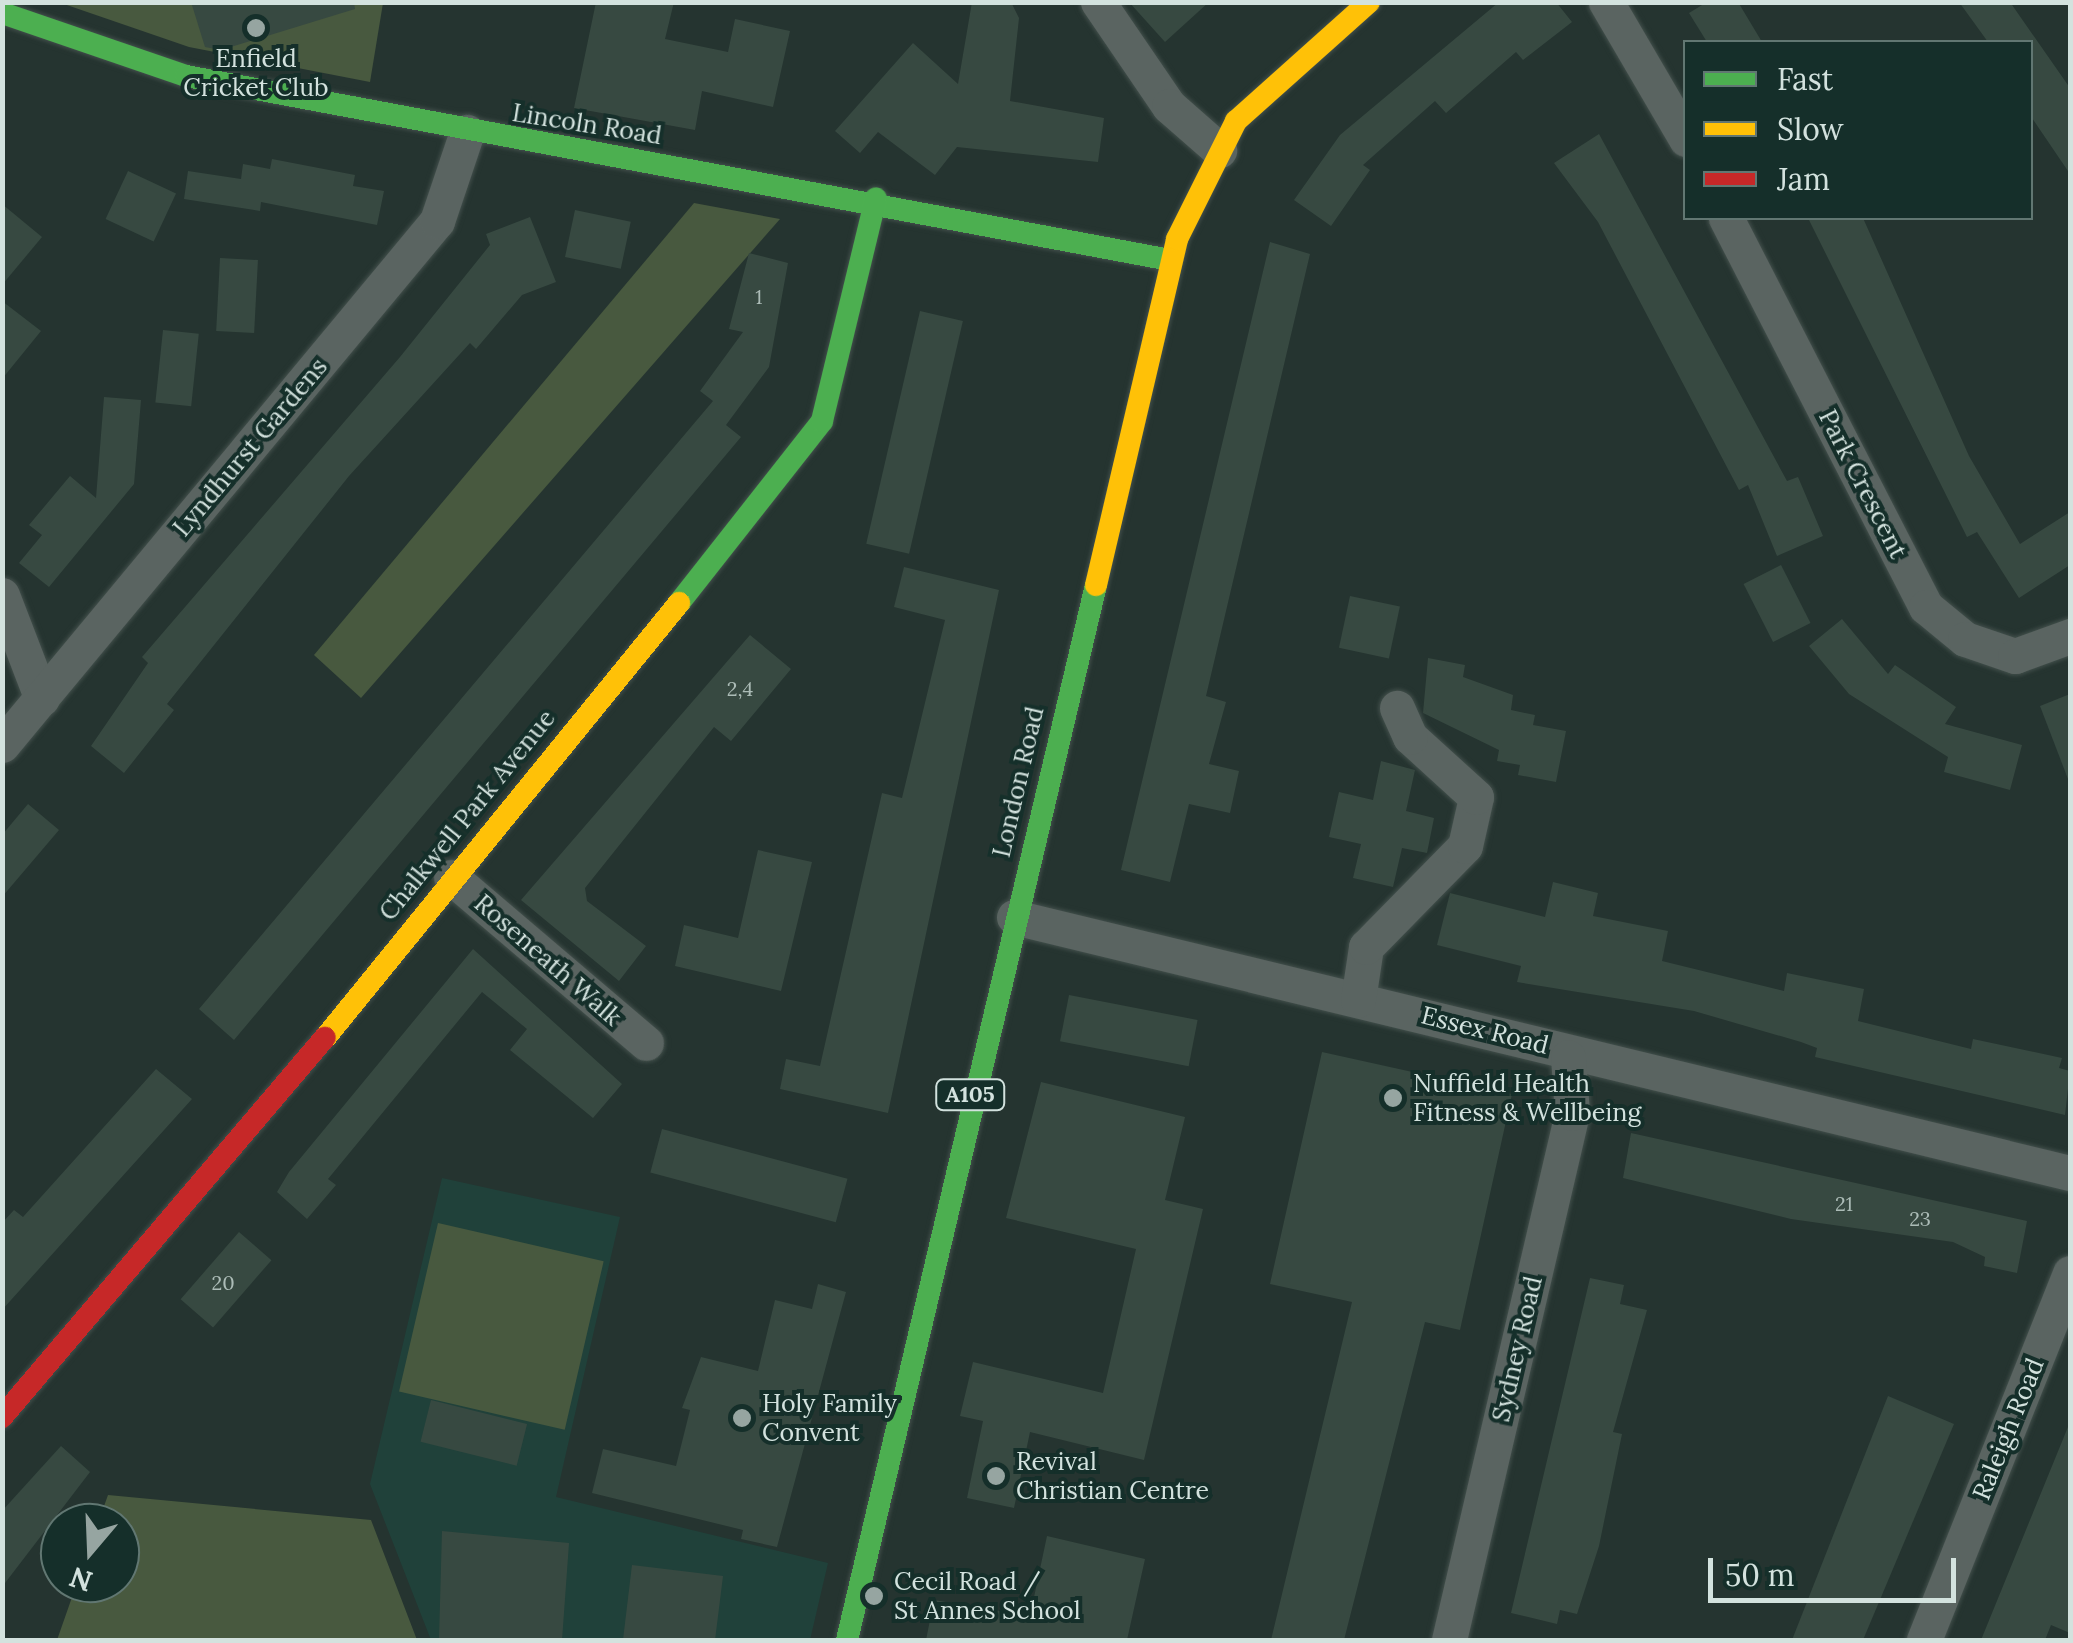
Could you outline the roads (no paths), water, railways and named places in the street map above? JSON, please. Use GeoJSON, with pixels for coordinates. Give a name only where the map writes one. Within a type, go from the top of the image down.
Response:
{"type":"FeatureCollection","features":[{"type":"Feature","properties":{"kind":"street"},"geometry":{"type":"LineString","coordinates":[[1098,2],[1169,106],[1219,150]]}},
{"type":"Feature","properties":{"kind":"street","name":"London Road"},"geometry":{"type":"LineString","coordinates":[[847,1640],[1170,260],[1219,150],[1250,106],[1369,2]]}},
{"type":"Feature","properties":{"kind":"street"},"geometry":{"type":"LineString","coordinates":[[1606,2],[1683,134]]}},
{"type":"Feature","properties":{"kind":"street","name":"Lincoln Road"},"geometry":{"type":"LineString","coordinates":[[2,13],[186,76],[467,132],[876,198],[1170,260]]}},
{"type":"Feature","properties":{"kind":"street","name":"Lyndhurst Gardens"},"geometry":{"type":"LineString","coordinates":[[2,746],[438,221],[467,132]]}},
{"type":"Feature","properties":{"kind":"street","name":"Chalkwell Park Avenue"},"geometry":{"type":"LineString","coordinates":[[2,1417],[451,877],[822,421],[876,198]]}},
{"type":"Feature","properties":{"kind":"street","name":"Park Crescent"},"geometry":{"type":"LineString","coordinates":[[1727,220],[1926,607],[1965,639],[2015,656],[2070,636]]}},
{"type":"Feature","properties":{"kind":"street"},"geometry":{"type":"LineString","coordinates":[[2,596],[42,699]]}},
{"type":"Feature","properties":{"kind":"street"},"geometry":{"type":"LineString","coordinates":[[1358,1000],[1366,946],[1465,846],[1476,797],[1410,737],[1397,708]]}},
{"type":"Feature","properties":{"kind":"street","name":"Roseneath Walk"},"geometry":{"type":"LineString","coordinates":[[451,877],[646,1044]]}},
{"type":"Feature","properties":{"kind":"street","name":"Essex Road"},"geometry":{"type":"LineString","coordinates":[[1014,917],[1358,1000],[1541,1039],[1568,1057],[2070,1173]]}},
{"type":"Feature","properties":{"kind":"street","name":"Sydney Road"},"geometry":{"type":"LineString","coordinates":[[1449,1640],[1572,1113],[1568,1057]]}},
{"type":"Feature","properties":{"kind":"street","name":"Raleigh Road"},"geometry":{"type":"LineString","coordinates":[[1924,1640],[2070,1273]]}},
{"type":"Feature","properties":{"kind":"place","name":"Enfield Cricket Club"},"geometry":{"type":"Point","coordinates":[256,28]}},
{"type":"Feature","properties":{"kind":"place","name":"Nuffield Health Fitness & Wellbeing"},"geometry":{"type":"Point","coordinates":[1393,1098]}},
{"type":"Feature","properties":{"kind":"place","name":"Holy Family Convent"},"geometry":{"type":"Point","coordinates":[742,1418]}},
{"type":"Feature","properties":{"kind":"place","name":"Revival Christian Centre"},"geometry":{"type":"Point","coordinates":[996,1476]}},
{"type":"Feature","properties":{"kind":"place","name":"Cecil Road / St Annes School"},"geometry":{"type":"Point","coordinates":[874,1596]}}]}
